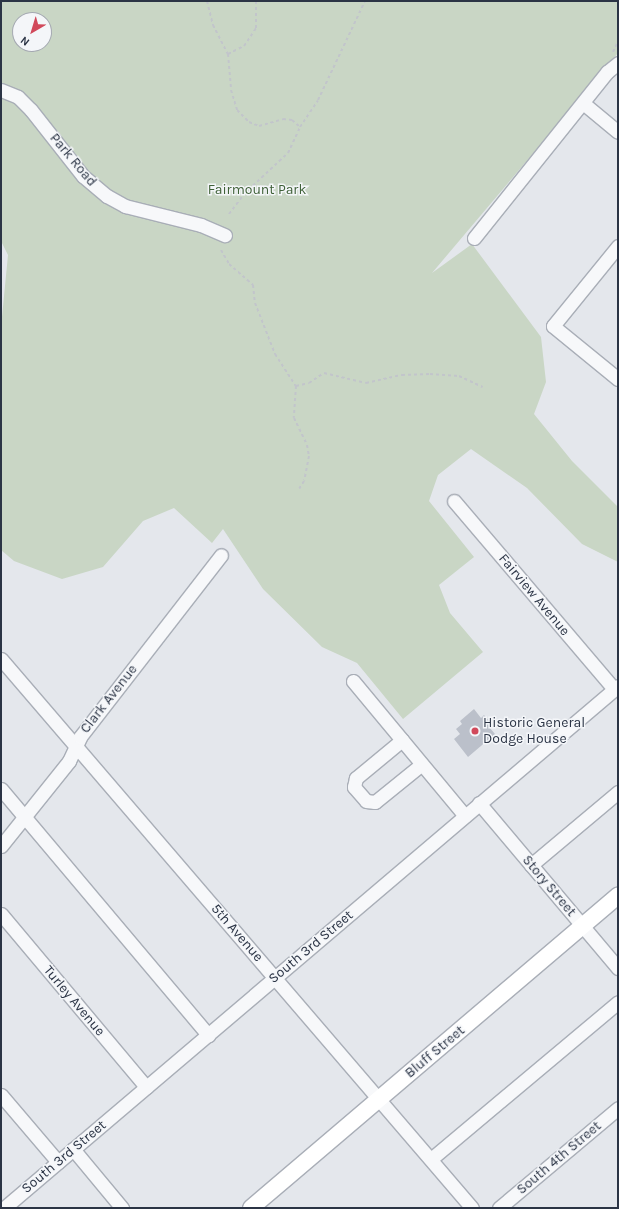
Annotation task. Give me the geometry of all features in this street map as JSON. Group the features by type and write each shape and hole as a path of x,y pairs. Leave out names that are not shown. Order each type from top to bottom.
{"main road":[{"name":"Bluff Street","path":"251,1208 618,896"}],"street":[{"path":"474,238 583,104 607,72 618,63"},
{"name":"Park Road","path":"1,90 18,97 31,110 83,176 107,196 146,213 181,220 225,235"},
{"path":"583,104 618,132"},
{"path":"617,250 553,326 618,379"},
{"name":"Fairview Avenue","path":"454,501 616,688"},
{"name":"Clark Avenue","path":"1,846 69,761 80,737 221,555"},
{"name":"5th Avenue","path":"1,659 276,977 472,1208"},
{"path":"353,681 465,816"},
{"name":"South 3rd Street","path":"4,1208 616,688"},
{"path":"402,740 356,778 354,786 366,801 375,802 422,764"},
{"path":"1,789 208,1035"},
{"path":"531,865 618,792"},
{"name":"Story Street","path":"480,804 618,968"},
{"name":"Turley Avenue","path":"1,914 146,1087"},
{"path":"431,1159 618,1002"},
{"path":"1,1095 58,1162"},
{"name":"South 4th Street","path":"499,1208 618,1108"},
{"path":"73,1149 122,1208"}],"path":[{"path":"207,1 213,25 228,54 231,90 237,110 243,116 259,126 283,119 292,120 300,127"},
{"path":"228,54 244,46 256,28 256,1"},
{"path":"229,214 244,194 288,153 300,127 318,100 365,1"},
{"path":"221,250 229,264 253,285 255,303 275,354 296,386 294,418 307,445 309,456 304,481 299,489"},
{"path":"296,386 308,383 324,373 366,383 402,375 430,374 459,376 483,387"}],"green space":[{"name":"Fairmount Park","path":"1,1 618,1 618,53 432,273 472,244 541,337 546,382 534,414 572,461 618,507 618,562 582,544 527,488 471,449 438,475 429,501 474,557 439,585 450,613 483,652 403,719 357,663 322,647 263,589 223,529 212,543 174,508 143,521 103,567 62,579 14,561 1,550 1,327 8,255 1,241"}],"building":[{"name":"Historic General Dodge House","path":"474,709 481,718 484,715 492,725 489,727 495,734 468,757 454,739 460,734 456,729 462,724 460,721"}],"place":[{"name":"Historic General Dodge House","path":"475,731"}]}
